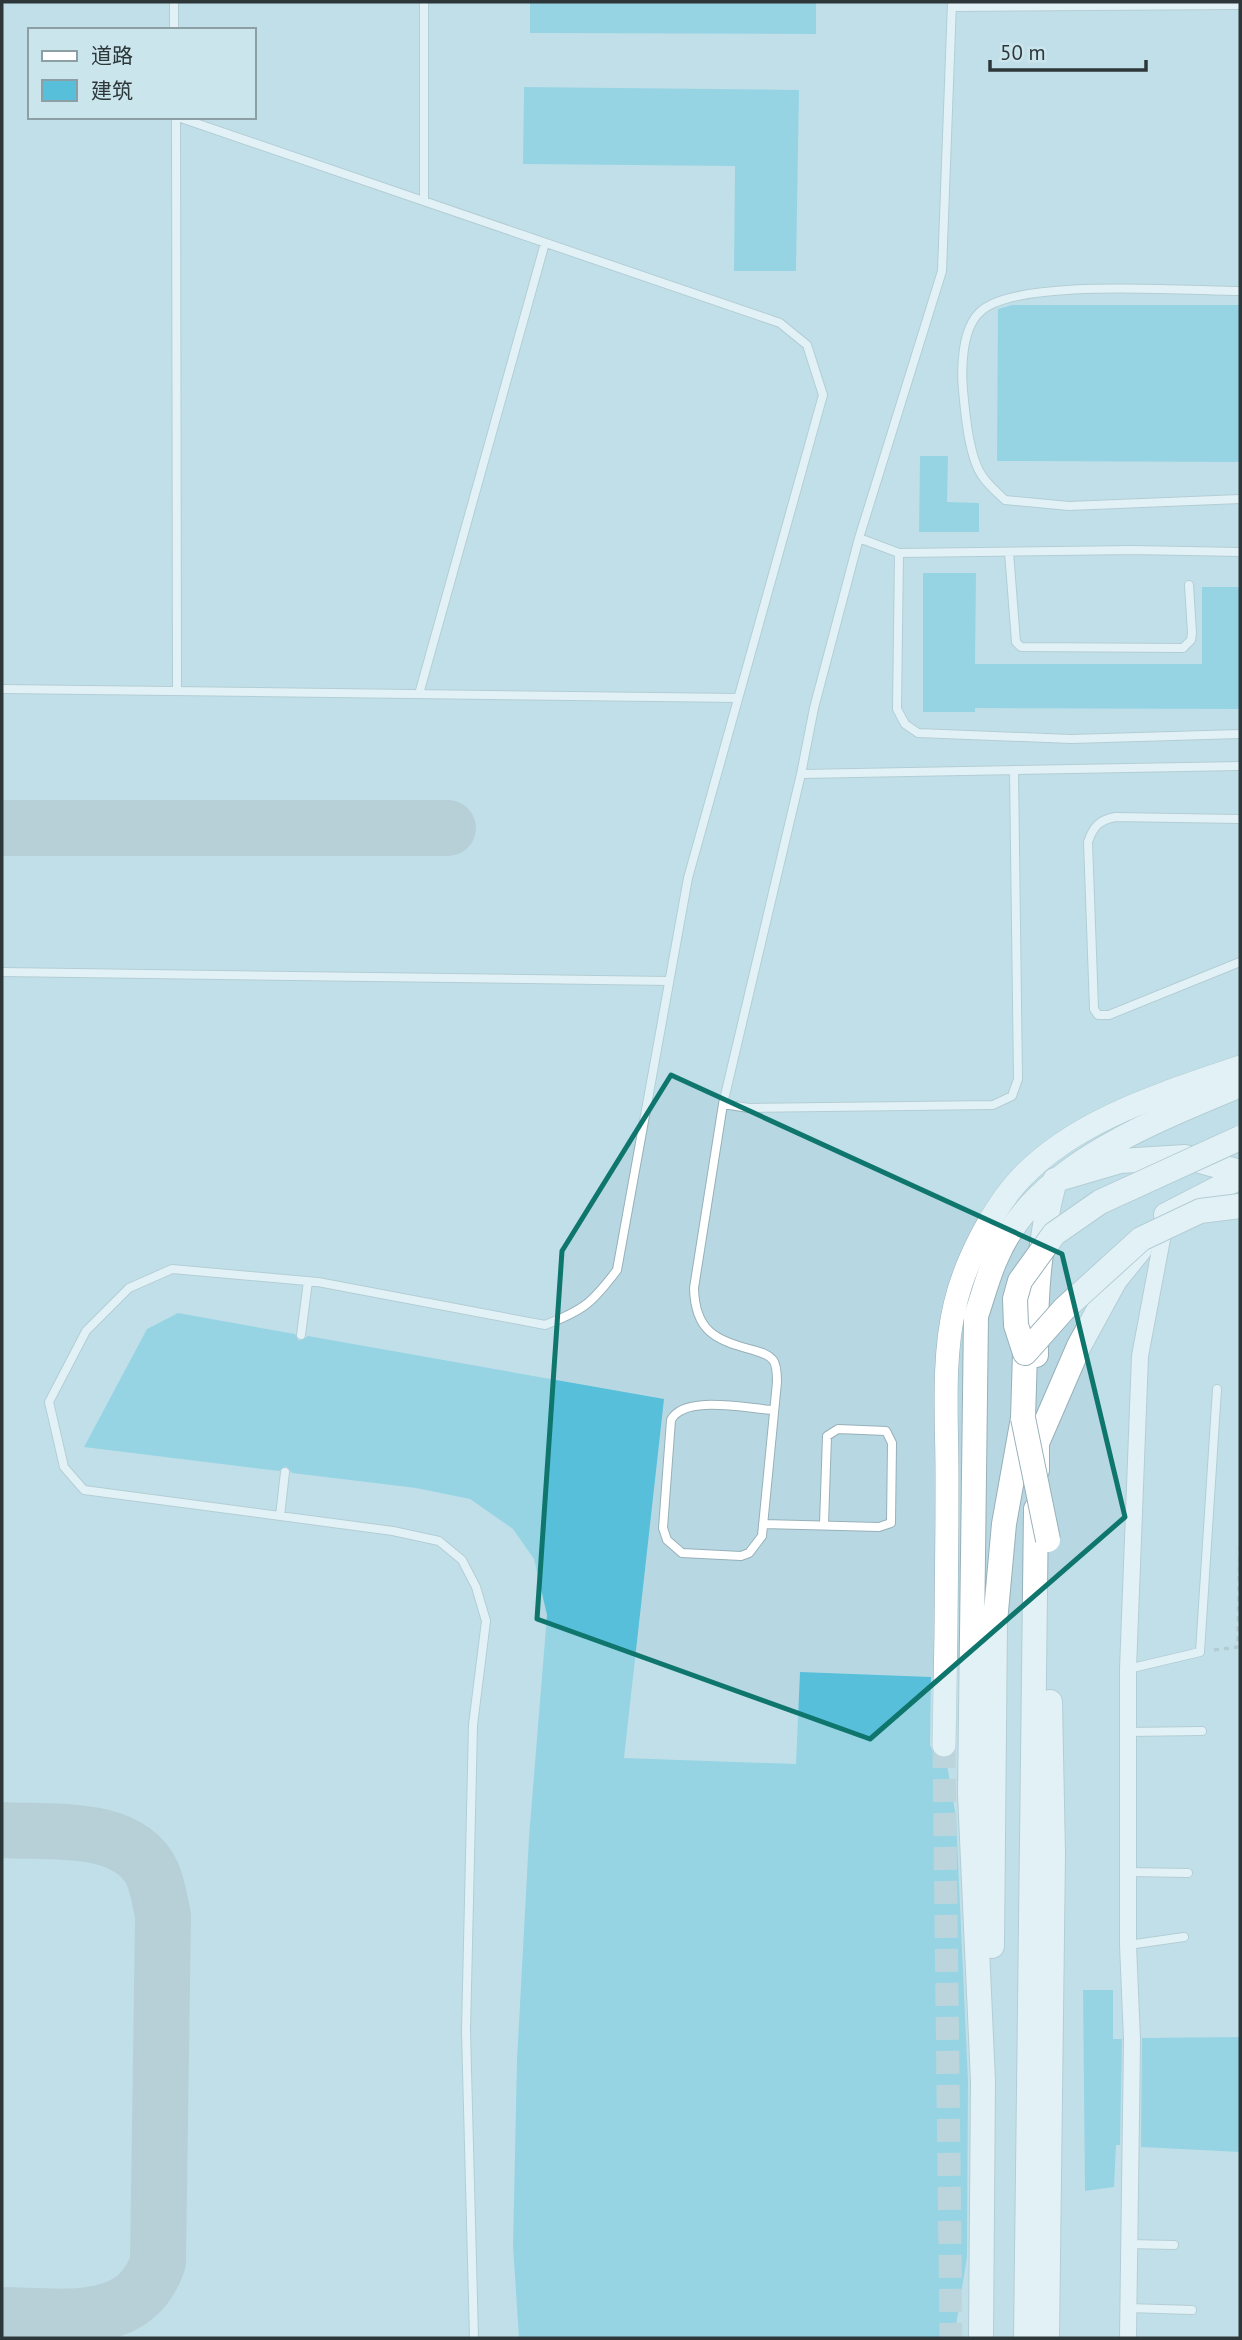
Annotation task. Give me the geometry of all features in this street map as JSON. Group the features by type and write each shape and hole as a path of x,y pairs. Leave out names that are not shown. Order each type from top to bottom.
{"main road":[{"path":"944,1745 947,1379 955,1305 983,1232 1019,1180 1050,1152 1096,1124 1178,1088 1240,1067"},
{"path":"981,2338 983,2081 970,1794 976,1317 997,1254 1029,1205 1055,1180 1101,1149 1240,1086"},
{"path":"991,2338 995,1622 1004,1524 1023,1418 1025,1353 1016,1325 1015,1299 1020,1282 1054,1234 1100,1202 1240,1138"},
{"path":"1055,1180 1120,1161 1185,1157 1240,1174"},
{"path":"1037,1443 1079,1346 1115,1280 1167,1214 1240,1174"},
{"path":"1026,2338 1037,1443 1035,1291 1046,1213 1055,1180"},
{"path":"1025,1353 1064,1309 1141,1239 1200,1212 1240,1206"},
{"path":"1023,1418 1048,1540 1053,1854 1047,2338"}],"street":[{"path":"1128,2338 1132,2039 1128,1945 1128,1669 1140,1356 1167,1214"}],"lane":[{"path":"174,2 174,28"},
{"path":"424,2 424,201"},
{"path":"775,1410 693,1405 674,1413 671,1420 663,1528 674,1548 682,1553 741,1556 758,1545 763,1524 778,1382 773,1359 712,1336 704,1326 695,1304 694,1288 723,1104 801,774 814,708 859,538 942,271 952,4 1240,5"},
{"path":"177,119 177,691"},
{"path":"183,119 780,323 807,345 823,395 688,878 617,1270 598,1296 579,1312 545,1325 308,1281 172,1269 129,1288 86,1331 49,1402 64,1467 84,1490 393,1531 439,1541 462,1559 477,1587 486,1621 473,1725 466,2017 474,2338"},
{"path":"419,694 545,243"},
{"path":"1240,291 1045,290 1002,300 979,312 976,317 967,339 962,374 965,415 981,476 1005,500 1069,506 1240,499"},
{"path":"859,538 900,553 1240,552"},
{"path":"1009,552 1016,642 1021,647 1183,648 1191,640 1192,633 1189,584"},
{"path":"900,553 897,709 905,724 918,733 1071,739 1240,734"},
{"path":"2,689 738,698"},
{"path":"801,774 1240,766"},
{"path":"723,1104 749,1108 993,1105 1012,1096 1018,1079 1014,771"},
{"path":"1240,819 1115,817 1103,819 1095,826 1088,842 1094,1009 1098,1015 1110,1015 1240,962"},
{"path":"2,972 669,981"},
{"path":"301,1335 308,1281"},
{"path":"1128,1669 1200,1653 1217,1389"},
{"path":"763,1524 879,1527 891,1523 892,1443 886,1431 838,1429 827,1436 824,1524"},
{"path":"280,1516 285,1472"},
{"path":"1128,1732 1202,1731"},
{"path":"1128,1872 1188,1873"},
{"path":"1128,1945 1184,1937"},
{"path":"1128,2244 1174,2245"},
{"path":"1128,2308 1192,2310"}],"path":[{"path":"1200,1653 1238,1647 1240,1545"}],"highlighted area":[{"path":"671,1075 1062,1254 1125,1517 870,1739 537,1619 562,1251"}],"shaded area":[{"path":"2,2 1240,2 1240,2338 2,2338"}],"building":[{"path":"530,2 816,2 816,34 530,33"},
{"path":"524,87 799,90 796,271 734,271 735,166 523,164"},
{"path":"1012,305 1240,305 1240,462 997,461 998,309"},
{"path":"920,456 948,456 947,502 979,503 979,532 919,532"},
{"path":"923,573 976,573 975,664 1202,664 1202,587 1240,587 1240,709 975,708 975,712 923,712"},
{"path":"178,1313 295,1334 299,1341 308,1336 664,1399 624,1758 796,1764 800,1672 931,1677 930,1745 936,1757 946,1759 956,1817 968,2081 967,2257 954,2338 519,2338 513,2246 517,2060 529,1837 547,1615 534,1559 513,1529 470,1499 416,1488 292,1473 286,1466 279,1471 84,1447 147,1329"},
{"path":"1083,1990 1113,1990 1113,2039 1122,2039 1120,2145 1116,2145 1114,2187 1085,2191"},
{"path":"1240,2037 1240,2152 1141,2147 1142,2038"}],"taxiway":[{"path":"2,828 448,828"},
{"path":"2,1830 86,1834 125,1846 141,1857 152,1873 163,1916 158,2262 147,2284 132,2299 114,2309 70,2316 2,2315"}],"tunnel":[{"path":"944,1745 951,2338"}]}
